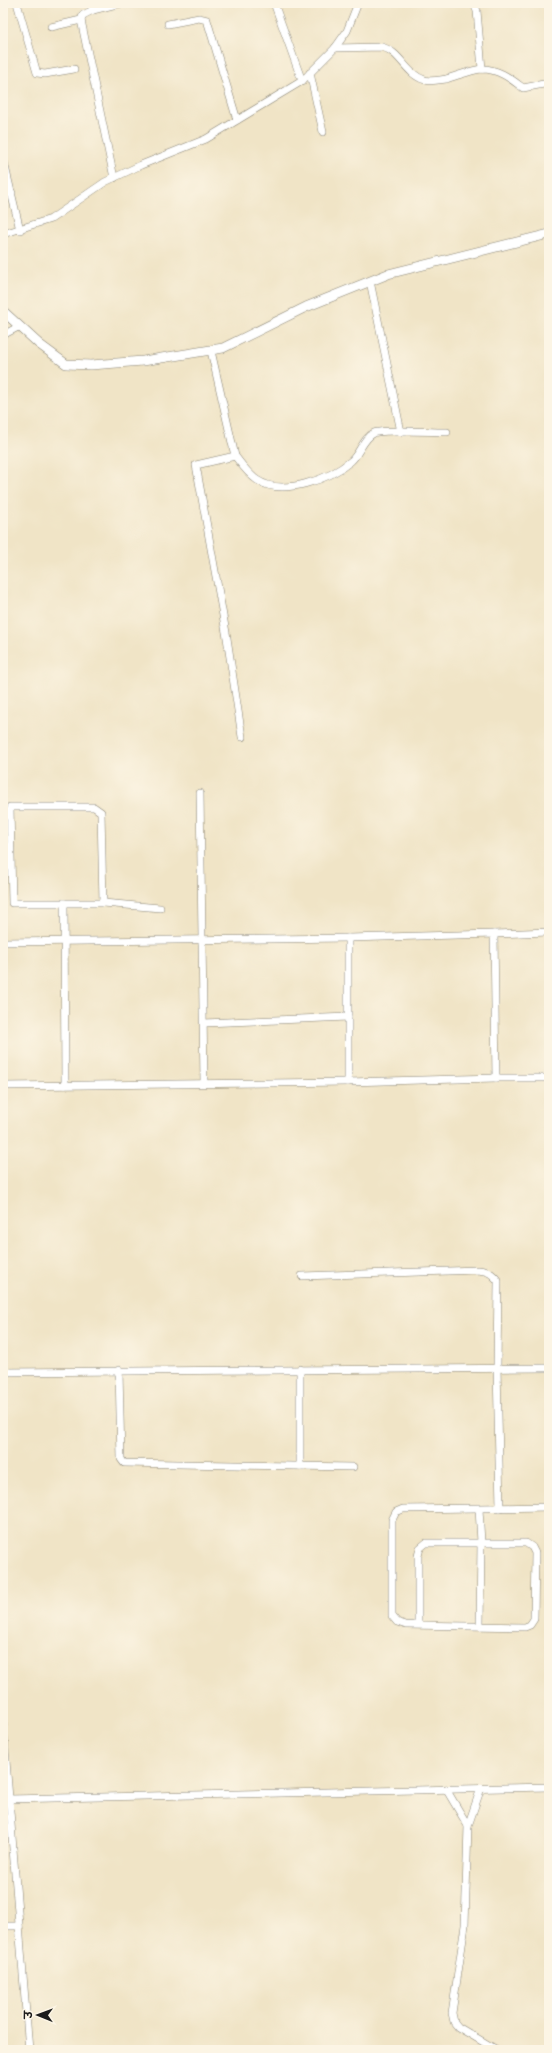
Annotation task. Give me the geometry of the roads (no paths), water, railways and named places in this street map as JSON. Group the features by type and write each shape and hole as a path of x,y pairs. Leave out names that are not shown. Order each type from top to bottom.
{"street":[{"path":"17,3 37,73 45,74 74,69"},
{"path":"114,178 81,20 83,15 93,7 121,3"},
{"path":"274,3 302,81"},
{"path":"3,234 20,230 50,219 78,199 114,178 141,165 206,139 302,81 336,48 347,31 358,3"},
{"path":"471,3 474,4 477,11 482,69"},
{"path":"537,3 544,3"},
{"path":"168,24 199,18 207,20 237,120"},
{"path":"51,27 81,20"},
{"path":"336,48 388,48 394,52 406,68 416,76 426,81 456,77 482,69 504,74 523,88 549,83"},
{"path":"310,74 323,132"},
{"path":"3,158 20,230"},
{"path":"3,194 12,193"},
{"path":"3,311 66,364 98,365 211,351 223,348 306,307 370,281 415,267 549,234"},
{"path":"370,281 401,432"},
{"path":"3,335 20,326"},
{"path":"211,351 235,456 257,480 269,486 278,488 288,487 322,478 334,473 352,460 366,440 376,432 447,432"},
{"path":"235,456 196,465 227,638 242,737"},
{"path":"200,793 204,1083"},
{"path":"103,903 101,812 94,807 10,806 12,903 103,903 160,908"},
{"path":"64,903 65,1085"},
{"path":"3,942 348,938 549,932"},
{"path":"494,934 496,1078"},
{"path":"348,938 348,1082"},
{"path":"204,1022 348,1017"},
{"path":"3,1086 549,1078"},
{"path":"302,1276 488,1271 498,1281 497,1368 500,1508"},
{"path":"3,1372 549,1368"},
{"path":"300,1369 300,1466"},
{"path":"119,1370 121,1459 124,1463 353,1467"},
{"path":"418,1625 418,1556 420,1548 426,1543 526,1543 532,1547 535,1553 534,1619 530,1625 525,1627 418,1625 397,1622 392,1616 392,1520 396,1512 403,1509 549,1507"},
{"path":"479,1509 481,1542 480,1626"},
{"path":"3,1723 28,2050"},
{"path":"9,1799 549,1787"},
{"path":"481,1788 468,1826 465,1925 452,2013 454,2022 458,2027 497,2050"},
{"path":"446,1789 468,1826"},
{"path":"3,1926 19,1926"}]}
